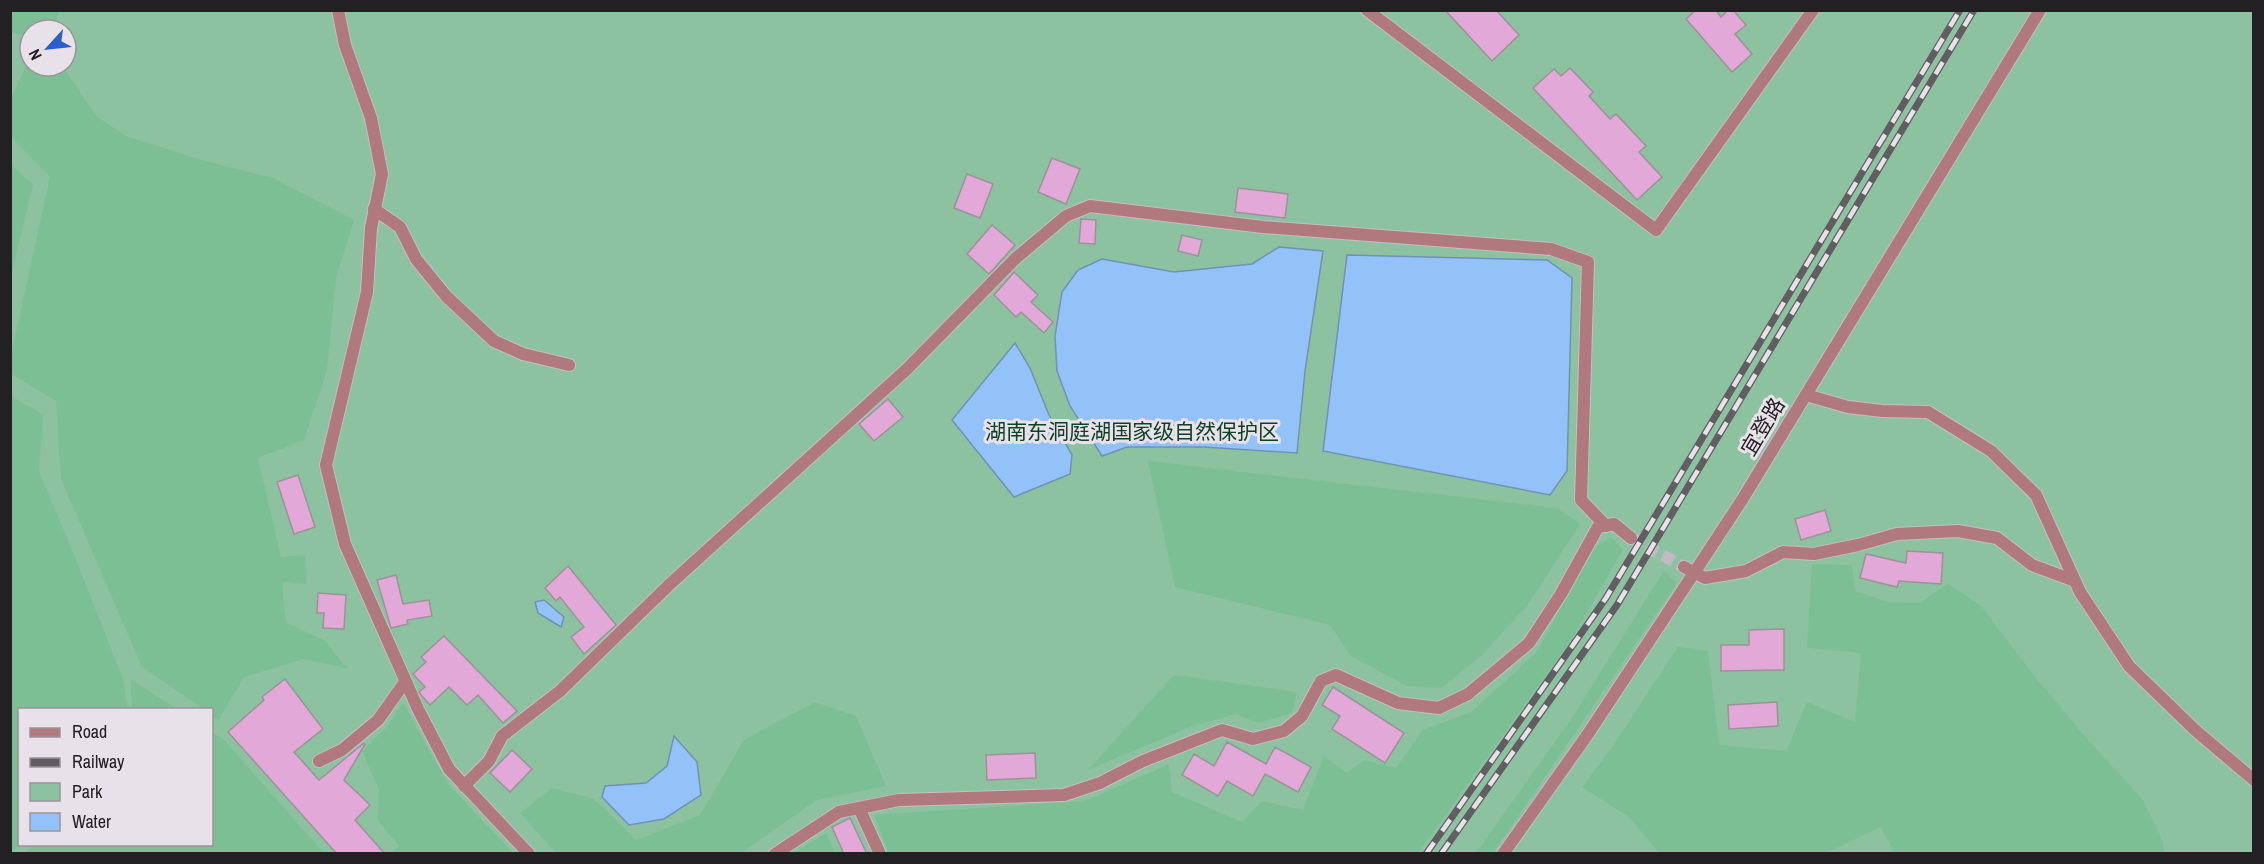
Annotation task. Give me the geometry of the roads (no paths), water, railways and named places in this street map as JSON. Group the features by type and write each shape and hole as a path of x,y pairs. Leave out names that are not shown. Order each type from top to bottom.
{"street":[{"path":"338,10 345,45 371,118 382,174 371,228 367,292 326,465 345,544 405,682 449,769 529,854"},
{"path":"1367,10 1656,230 1813,10"},
{"name":"宜登路","path":"1503,854 1588,734 1689,570 1742,500 2040,10"},
{"path":"464,786 489,761 502,736 560,691 670,584 908,369 1016,258 1066,216 1090,206 1263,227 1551,249 1587,262 1581,500 1606,526"},
{"path":"374,209 400,227 416,259 446,296 494,340 523,354 569,365"},
{"path":"1806,395 1848,407 1882,411 1928,412 1990,451 2036,495 2080,592 2129,666 2195,730 2253,780"},
{"path":"775,854 839,812 899,800 1064,795 1100,783 1143,761 1222,730 1253,739 1284,731 1302,716 1321,681 1336,675 1398,703 1439,708 1468,694 1529,643 1561,594 1598,527 1614,524 1630,538"},
{"path":"1689,570 1705,578 1746,571 1783,552 1814,554 1897,534 1958,531 1997,538 2032,565 2075,582"},
{"path":"319,761 342,750 378,720 405,682"},
{"path":"859,808 880,854"}],"water":[{"path":"1279,247 1323,251 1305,371 1297,453 1204,447 1127,447 1102,456 1070,406 1057,371 1055,336 1062,292 1078,270 1102,259 1174,272 1252,264"},
{"path":"1347,255 1547,260 1572,278 1567,471 1550,495 1323,451"},
{"path":"1015,343 1030,368 1049,415 1072,455 1070,474 1014,497 952,420"},
{"path":"544,600 564,617 561,627 538,613 535,602"},
{"path":"674,736 697,762 701,795 664,819 629,825 602,797 605,786 646,783 667,766"}],"tunnel":[{"path":"1631,538 1684,567"}],"railway":[{"path":"1426,854 1606,598 1960,10"},
{"path":"1441,854 1617,605 1974,10"}],"park label":[{"name":"湖南东洞庭湖国家级自然保护区","path":"1132,432"}]}
